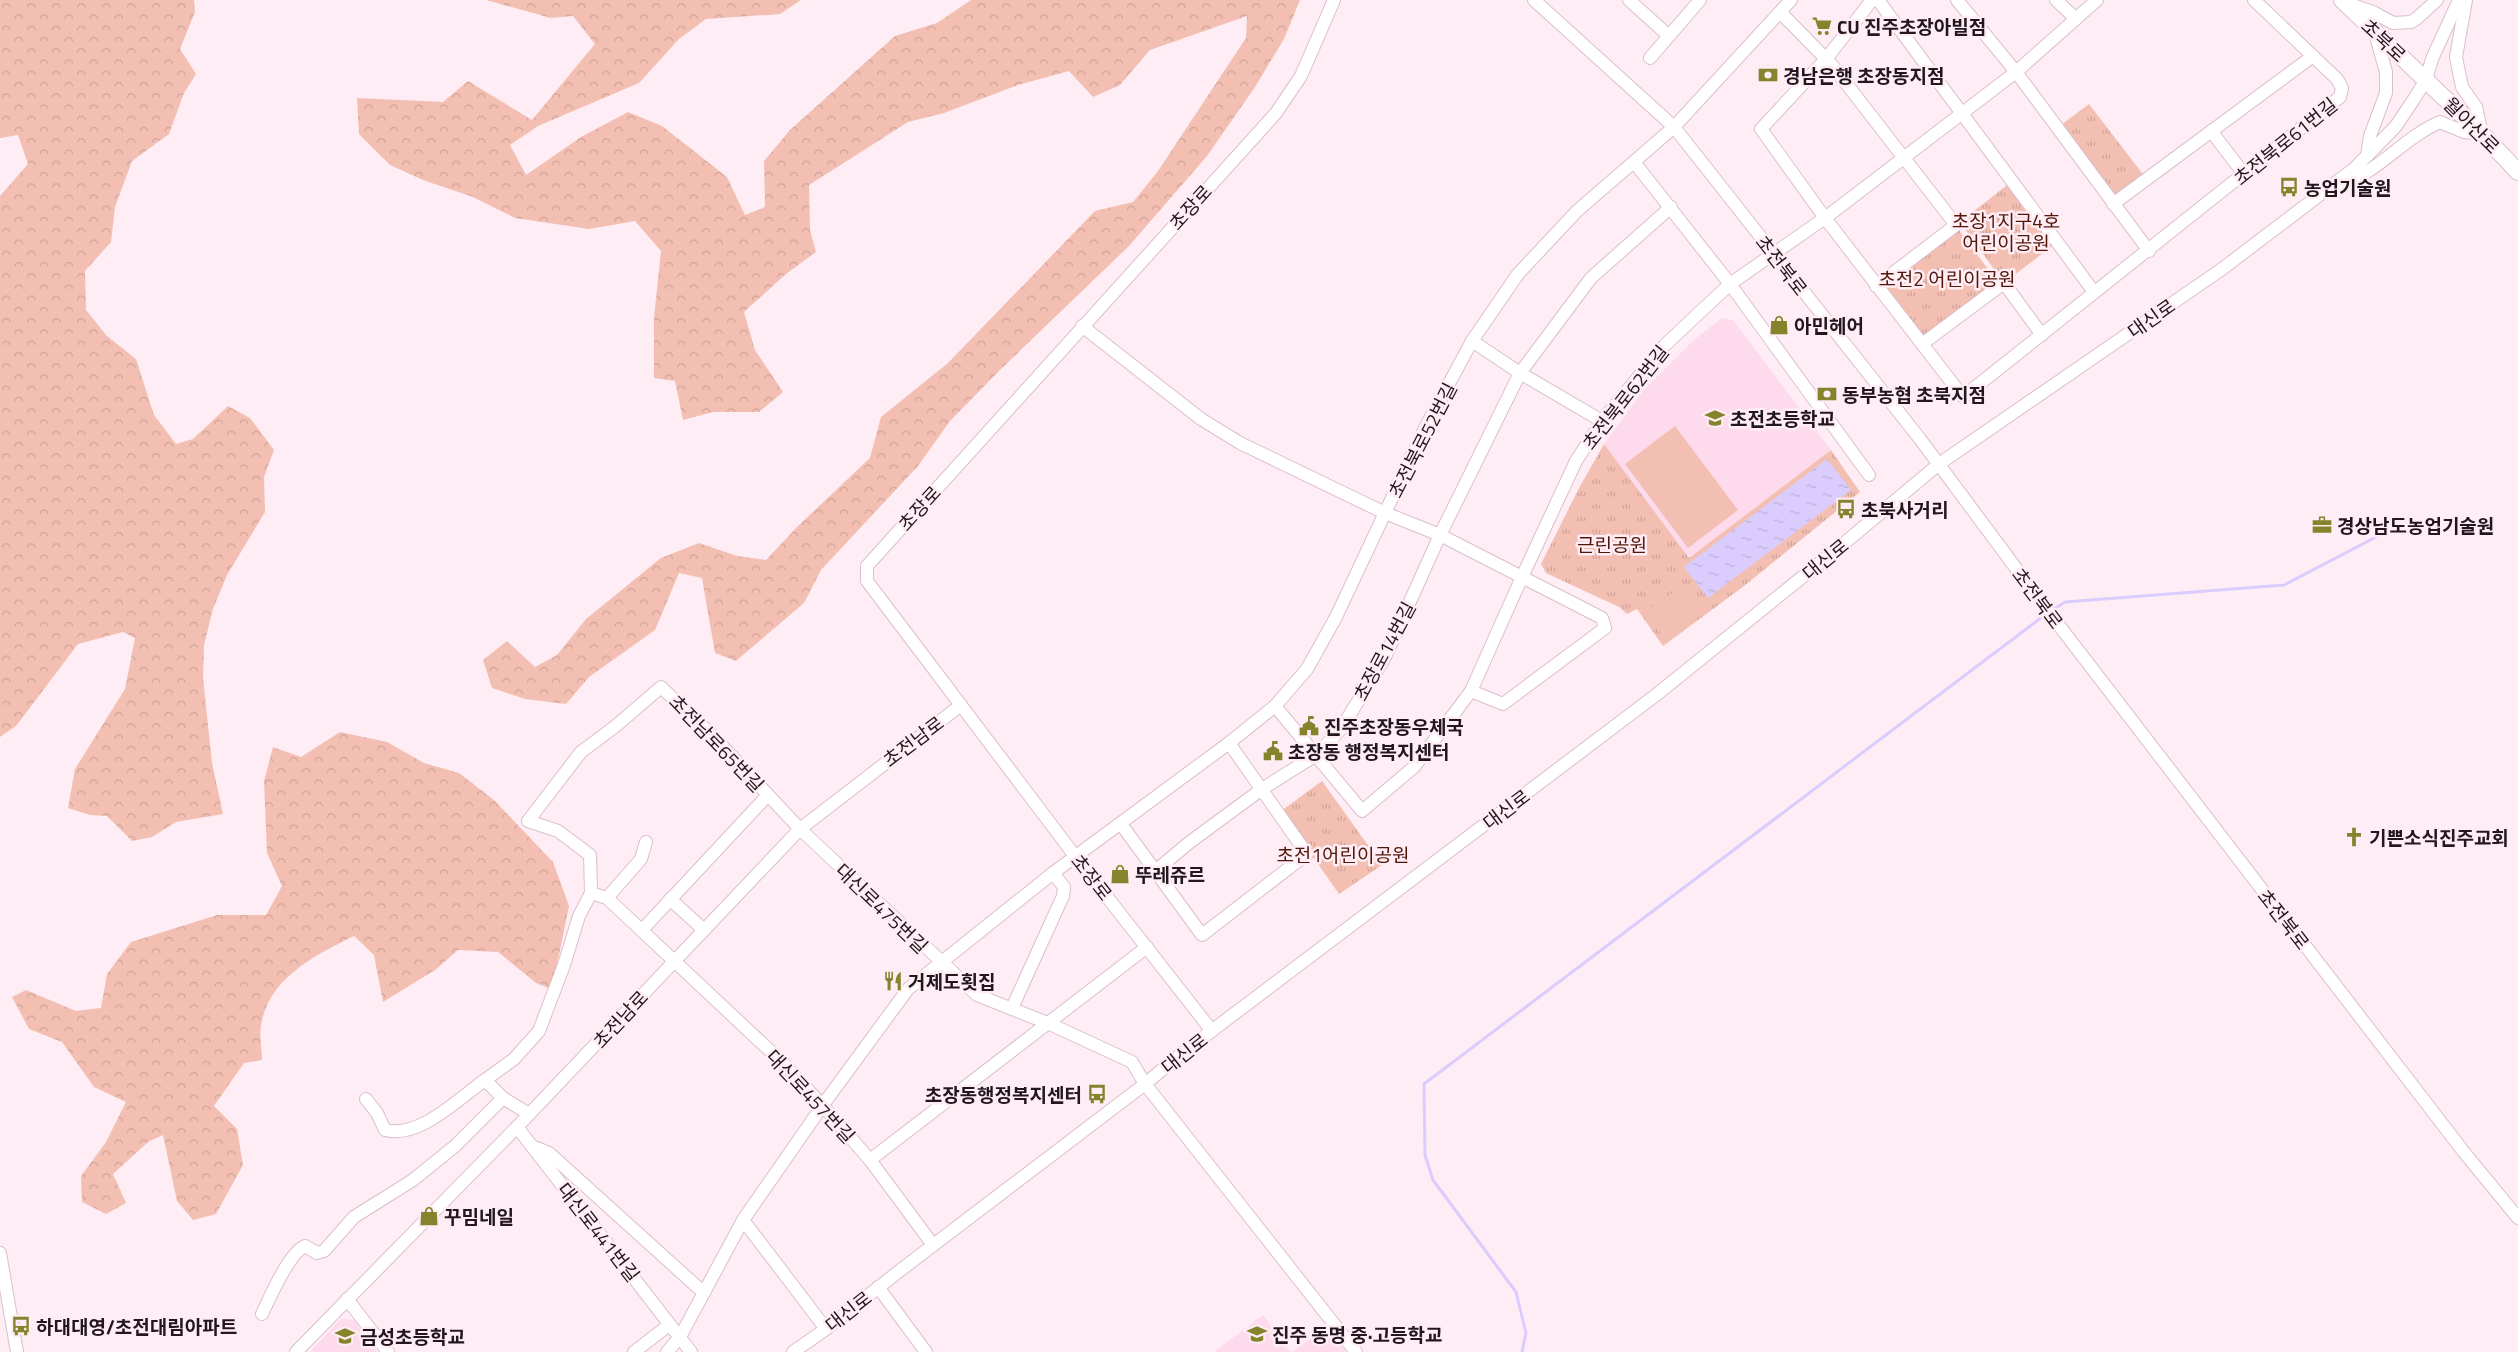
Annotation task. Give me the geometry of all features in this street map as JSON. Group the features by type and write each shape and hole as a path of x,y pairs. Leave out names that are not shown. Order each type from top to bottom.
{"main road":[{"name":"초북로","path":"2343,1 2426,80"},
{"name":"월아산로","path":"2426,80 2518,172"}],"street":[{"name":"초장로","path":"1212,1031 1075,856 867,580 867,566 1276,113 1301,76 1334,0"},
{"path":"1629,0 1668,36"},
{"path":"1650,58 1700,0"},
{"name":"초전북로52번길","path":"1522,577 1440,535 1385,513 1425,428 1472,341 1518,274 1577,211 1674,127 1791,0"},
{"name":"초전북로61번길","path":"1872,0 1826,59 1761,129 1876,286 1963,397 2340,97 2342,88 2337,79 2254,0"},
{"path":"1878,0 2094,292"},
{"path":"1957,0 2016,72 2148,251"},
{"path":"2056,0 2076,19"},
{"path":"1774,255 2016,72 2097,0"},
{"path":"2343,1 2373,12 2393,23 2416,19 2436,0"},
{"name":"대신로","path":"792,1352 826,1329 1212,1031 1656,695 1939,464 2222,269 2355,168 2396,126 2426,80 2435,52 2459,0"},
{"path":"2328,188 2357,179 2384,161 2422,130 2440,122 2464,132 2482,134 2476,107 2462,87 2456,57 2466,0"},
{"name":"초전북로","path":"1536,1 1674,127 1939,464 2049,612 2463,1151 2518,1218"},
{"path":"1780,12 1826,59 1904,156 1956,225 1876,286"},
{"path":"2368,156 2370,136 2386,93 2386,72 2373,30"},
{"path":"2113,204 2313,56"},
{"path":"2211,131 2244,174"},
{"path":"1634,162 1730,284 1869,476"},
{"path":"1440,535 1520,373 1591,278 1670,207"},
{"name":"초전북로62번길","path":"1316,754 1362,811 1414,767 1471,691 1576,461 1602,421 1665,345 1730,284 1774,255"},
{"path":"1922,344 2004,283 2042,335"},
{"path":"667,1352 680,1338 743,1220 908,989 1053,873 1229,743 1274,706 1307,669 1336,617 1385,513 1240,443 1201,419 1082,326"},
{"path":"1472,341 1520,373 1602,421"},
{"name":"초장로14번길","path":"1262,790 1316,754 1341,728 1385,657 1440,535"},
{"path":"1471,691 1503,704 1605,628 1602,618 1522,577"},
{"name":"초전남로65번길","path":"591,894 590,855 558,831 528,821 581,752 617,725 661,687 712,735 800,829"},
{"name":"초전남로","path":"296,1352 529,1114 800,829 961,705"},
{"path":"1274,706 1316,754"},
{"path":"1121,824 1154,872 1202,935 1307,854 1229,743"},
{"path":"1154,872 1190,842 1262,790"},
{"path":"642,930 768,795"},
{"name":"대신로475번길","path":"800,829 977,995 1050,1024 1132,1062 1145,1084"},
{"path":"366,1099 377,1113 385,1130 392,1132 412,1130 428,1121 514,1059 539,1031 564,965 579,916 591,894 607,898 641,859 646,842"},
{"path":"1012,1008 1063,896 1064,887 1053,873"},
{"name":"대신로457번길","path":"607,898 782,1063 823,1106 870,1160 933,1245"},
{"path":"670,899 704,930"},
{"path":"870,1160 1050,1024 1147,947"},
{"path":"485,1080 504,1098 529,1114"},
{"name":"대신로","path":"1145,1084 1356,1352"},
{"path":"262,1314 287,1263 297,1251 305,1246 317,1253 324,1251 354,1216 429,1168 455,1146 504,1098"},
{"name":"대신로441번길","path":"517,1126 691,1352"},
{"path":"533,1146 549,1153 704,1293"},
{"path":"743,1220 826,1329"},
{"path":"0,1253 16,1352"},
{"name":"대신로","path":"878,1287 926,1352"},
{"path":"346,1299 388,1352"},
{"path":"634,1352 669,1325"}],"shaded area":[{"name":"초전초등학교","path":"1722,318 1733,320 1831,450 1689,558 1604,444 1643,391 1695,339"},
{"name":"진주 동명 중·고등학교","path":"1263,1315 1290,1352 1214,1352"},
{"name":"금성초등학교","path":"341,1319 354,1320 377,1352 310,1352"},
{"name":"진주 동명 중·고등학교","path":"1327,1327 1346,1352 1292,1352"}],"green space":[{"path":"0,0 194,0 195,12 180,49 196,74 184,93 169,134 132,161 115,207 111,242 85,271 86,310 107,336 136,359 154,415 176,444 193,439 228,406 250,418 274,450 264,477 265,512 227,575 213,609 204,645 203,678 212,763 223,814 176,822 152,837 132,841 107,816 90,815 68,808 75,769 125,689 135,638 123,632 78,644 16,726 0,737 0,196 28,164 18,135 0,138"},
{"path":"486,0 801,0 780,14 706,19 679,39 639,83 538,126 510,145 526,175 581,137 628,112 662,126 727,177 745,215 765,207 764,161 790,130 895,36 937,23 971,0 1300,0 1284,39 1255,87 1207,156 1129,246 1002,368 950,421 918,466 821,570 804,603 736,661 715,653 702,578 679,573 655,630 589,677 566,704 525,699 492,688 483,660 507,641 535,667 557,655 586,619 661,558 699,543 737,556 766,560 798,526 870,458 881,417 948,363 1095,211 1133,202 1158,171 1246,38 1247,16 1150,50 1120,85 1093,97 1069,71 1018,85 944,113 908,122 809,185 810,230 816,252 786,274 744,312 755,350 783,392 759,412 713,412 683,420 675,381 654,378 654,318 661,251 635,221 589,229 515,218 473,197 423,180 390,165 359,134 357,98 443,102 468,81 532,120 595,44 573,16 551,18"},
{"path":"2089,104 2145,177 2113,201 2057,128"},
{"name":"초장1지구4호 어린이공원","path":"2011,182 2056,243 2004,283 1960,222"},
{"name":"초전2 어린이공원","path":"1958,229 1997,281 1922,336 1884,286"},
{"path":"1675,426 1738,510 1688,548 1625,464"},
{"name":"근린공원","path":"1604,444 1689,558 1831,450 1860,492 1744,586 1663,646 1637,609 1627,614 1619,607 1546,573 1541,564 1579,488"},
{"path":"1681,587 1697,610 1661,634 1646,611"},
{"path":"340,732 387,742 424,763 459,773 494,800 553,862 569,906 552,989 536,983 498,952 458,950 435,970 383,1002 374,955 354,936 324,951 296,970 273,994 261,1025 262,1060 244,1063 214,1106 237,1129 243,1165 216,1214 193,1220 177,1201 163,1135 148,1142 113,1174 126,1203 106,1214 82,1202 81,1176 106,1142 126,1102 94,1087 62,1042 29,1029 12,997 26,990 76,1011 101,1008 107,974 131,942 217,915 266,915 282,886 267,853 264,781 273,747 301,757"},
{"name":"초전1어린이공원","path":"1322,781 1382,865 1339,894 1281,811"}],"water":[{"path":"1827,459 1851,490 1708,598 1684,567"}],"waterway":[{"path":"2051,611 2065,602 2284,585 2399,525"},
{"path":"1522,1352 1526,1333 1516,1292 1433,1180 1425,1155 1424,1084 2046,614"}],"place":[{"name":"CU 진주초장아빌점","path":"1822,26"},
{"name":"경남은행 초장동지점","path":"1768,75"},
{"name":"농업기술원","path":"2289,187"},
{"name":"아민헤어","path":"1779,325"},
{"name":"동부농협 초북지점","path":"1827,394"},
{"name":"초전초등학교","path":"1715,418"},
{"name":"초북사거리","path":"1846,509"},
{"name":"경상남도농업기술원","path":"2322,525"},
{"name":"진주초장동우체국","path":"1309,726"},
{"name":"초장동 행정복지센터","path":"1273,751"},
{"name":"기쁜소식진주교회","path":"2354,837"},
{"name":"뚜레쥬르","path":"1120,874"},
{"name":"거제도횟집","path":"893,981"},
{"name":"초장동행정복지센터","path":"1097,1094"},
{"name":"꾸밈네일","path":"429,1216"},
{"name":"하대대영/초전대림아파트","path":"21,1326"},
{"name":"진주 동명 중·고등학교","path":"1257,1334"},
{"name":"금성초등학교","path":"345,1336"}]}
